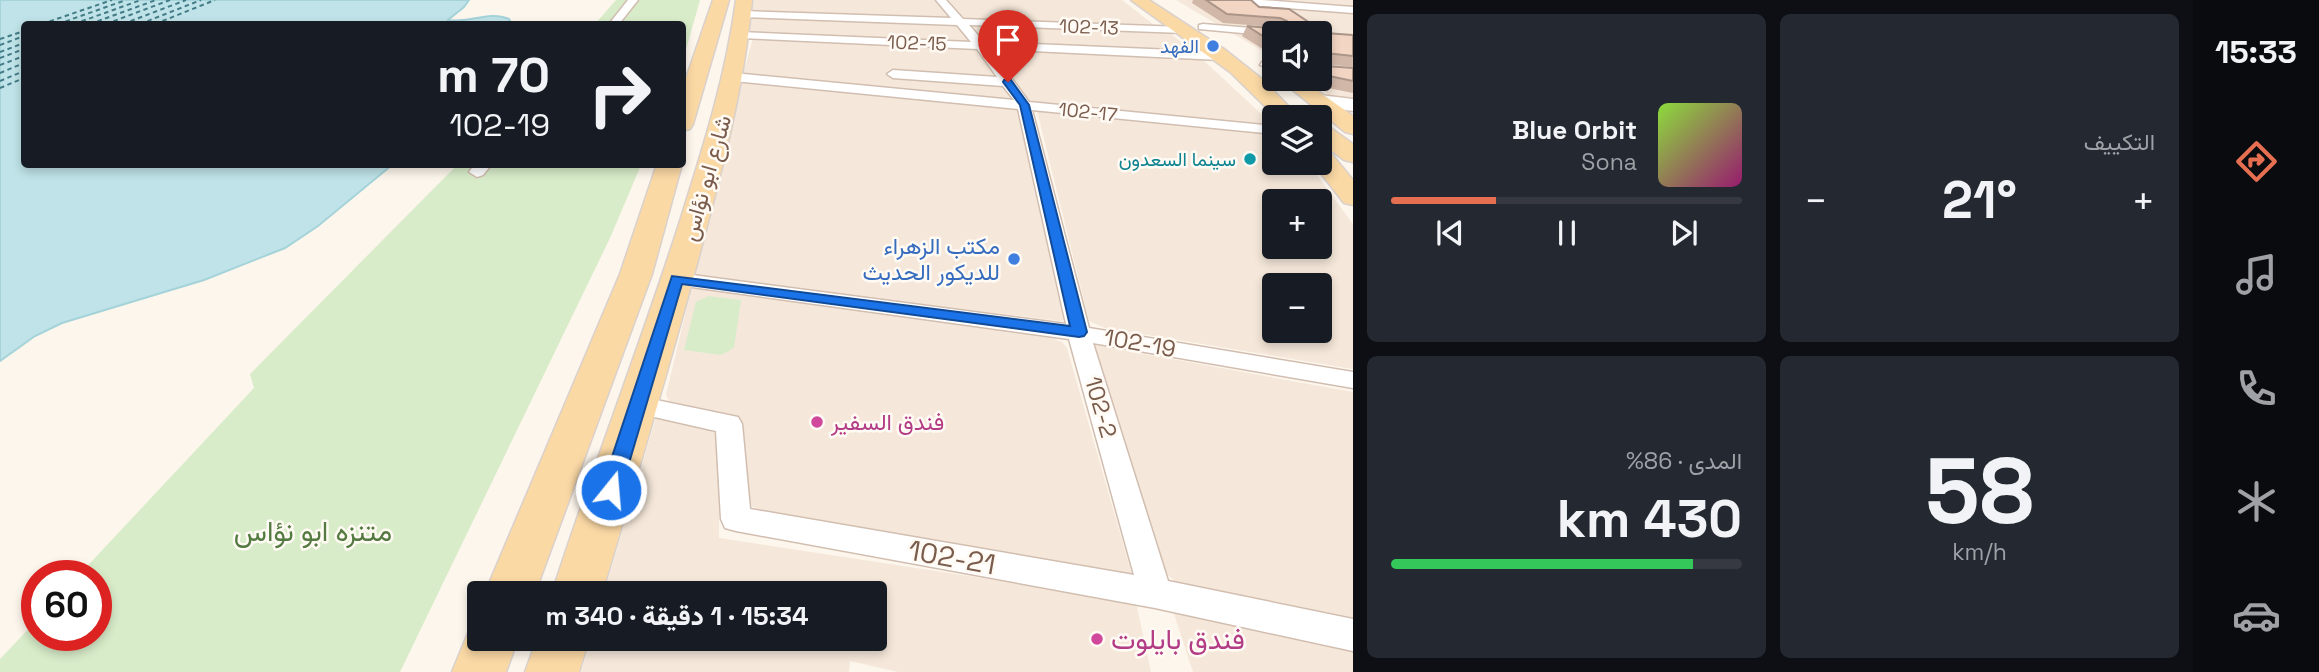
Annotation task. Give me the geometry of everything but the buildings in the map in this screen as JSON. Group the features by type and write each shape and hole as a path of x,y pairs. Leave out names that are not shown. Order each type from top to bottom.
{"main road":[{"path":"1139,0 1285,105"},
{"path":"1159,0 1262,61"},
{"name":"شارع ابو نؤاس","path":"582,581 677,279 734,77 737,12"},
{"name":"شارع ابو نؤاس","path":"686,116 737,12"},
{"path":"1306,91 1353,127"},
{"path":"1270,94 1279,105"},
{"path":"1332,140 1353,155"},
{"name":"شارع ابو نؤاس","path":"515,581 636,274 669,168"},
{"path":"1332,171 1353,197"},
{"path":"479,672 487,651"},
{"path":"552,672 559,651"}],"street":[{"path":"616,21 633,0"},
{"name":"102-2","path":"941,0 981,46 1024,105 1079,332 1155,593"},
{"path":"1222,0 1353,10"},
{"name":"102-13","path":"737,12 1183,30"},
{"name":"102-15","path":"737,12 981,46 1220,56"},
{"path":"1203,27 1262,32"},
{"path":"893,74 1008,82"},
{"name":"102-17","path":"734,77 1262,129"},
{"path":"1320,101 1353,105"},
{"name":"102-19","path":"677,279 1079,332 1353,380"},
{"name":"102-21","path":"638,405 729,424 736,519 1155,593 1353,635"}],"shaded area":[{"path":"752,0 937,0 951,20 751,12"},
{"path":"948,0 1122,0 1158,28 962,20"},
{"path":"1176,0 1353,0 1353,112 1323,91 1332,91 1332,21 1262,21 1262,51"},
{"path":"751,17 955,23 971,43 748,33"},
{"path":"970,24 1163,32 1170,33 1193,52 986,44"},
{"path":"753,38 976,48 1012,100 743,74"},
{"path":"989,49 1201,58 1262,115 1262,123 1234,123 1029,100"},
{"path":"740,81 1020,109 1065,319 1061,321 695,277"},
{"path":"1037,111 1262,133 1262,175 1317,175 1327,189 1262,189 1262,259 1332,259 1332,196 1353,224 1353,369 1105,328 1089,321"},
{"path":"696,287 1051,338 1062,342 1067,348 1132,575 766,513 753,507 743,498 743,429 740,420 730,414 669,401 666,395 691,290"},
{"path":"1095,345 1353,392 1353,620 1177,583 1167,574 1092,350"},
{"path":"656,417 714,427 719,436 719,538 1127,600 1137,607 1151,672 898,672 850,661 849,672 581,672 587,651 887,651 887,581 608,581"},
{"path":"1173,611 1353,649 1353,672 1193,672"}],"green space":[{"path":"616,0 700,0 686,49 686,21 598,21"},
{"name":"متنزه ابو نؤاس","path":"454,168 640,168 610,238 400,672 0,672 0,659 21,637 21,651 112,651 112,560 93,560 254,388 250,374"},
{"path":"709,296 741,300 734,348 721,355 684,350 696,302"}],"water":[{"path":"0,0 469,0 448,20 456,21 21,21 21,168 388,168 318,226 285,248 204,280 62,323 35,336 0,361"},
{"path":"486,16 510,21 456,21"}],"ferry route":[{"path":"51,21 112,0"},
{"path":"66,21 126,0"},
{"path":"82,21 141,0"},
{"path":"98,21 156,0"},
{"path":"114,21 170,0"},
{"path":"131,21 186,0"},
{"path":"148,21 201,0"},
{"path":"162,21 215,0"},
{"path":"0,39 21,32"},
{"path":"0,45 21,37"},
{"path":"0,52 21,44"},
{"path":"0,58 21,50"},
{"path":"0,65 21,57"},
{"path":"0,73 21,64"},
{"path":"0,81 21,72"},
{"path":"0,88 21,79"}],"place":[{"name":"الفهد","path":"1213,46"},
{"name":"سينما السعدون","path":"1250,159"},
{"name":"مكتب الزهراء للديكور الحديث","path":"1014,259"},
{"name":"فندق السفير","path":"817,422"},
{"name":"فندق بايلوت","path":"1097,639"}],"route":[{"path":"611,490 677,279 1079,332 1024,105 1008,82"}]}
